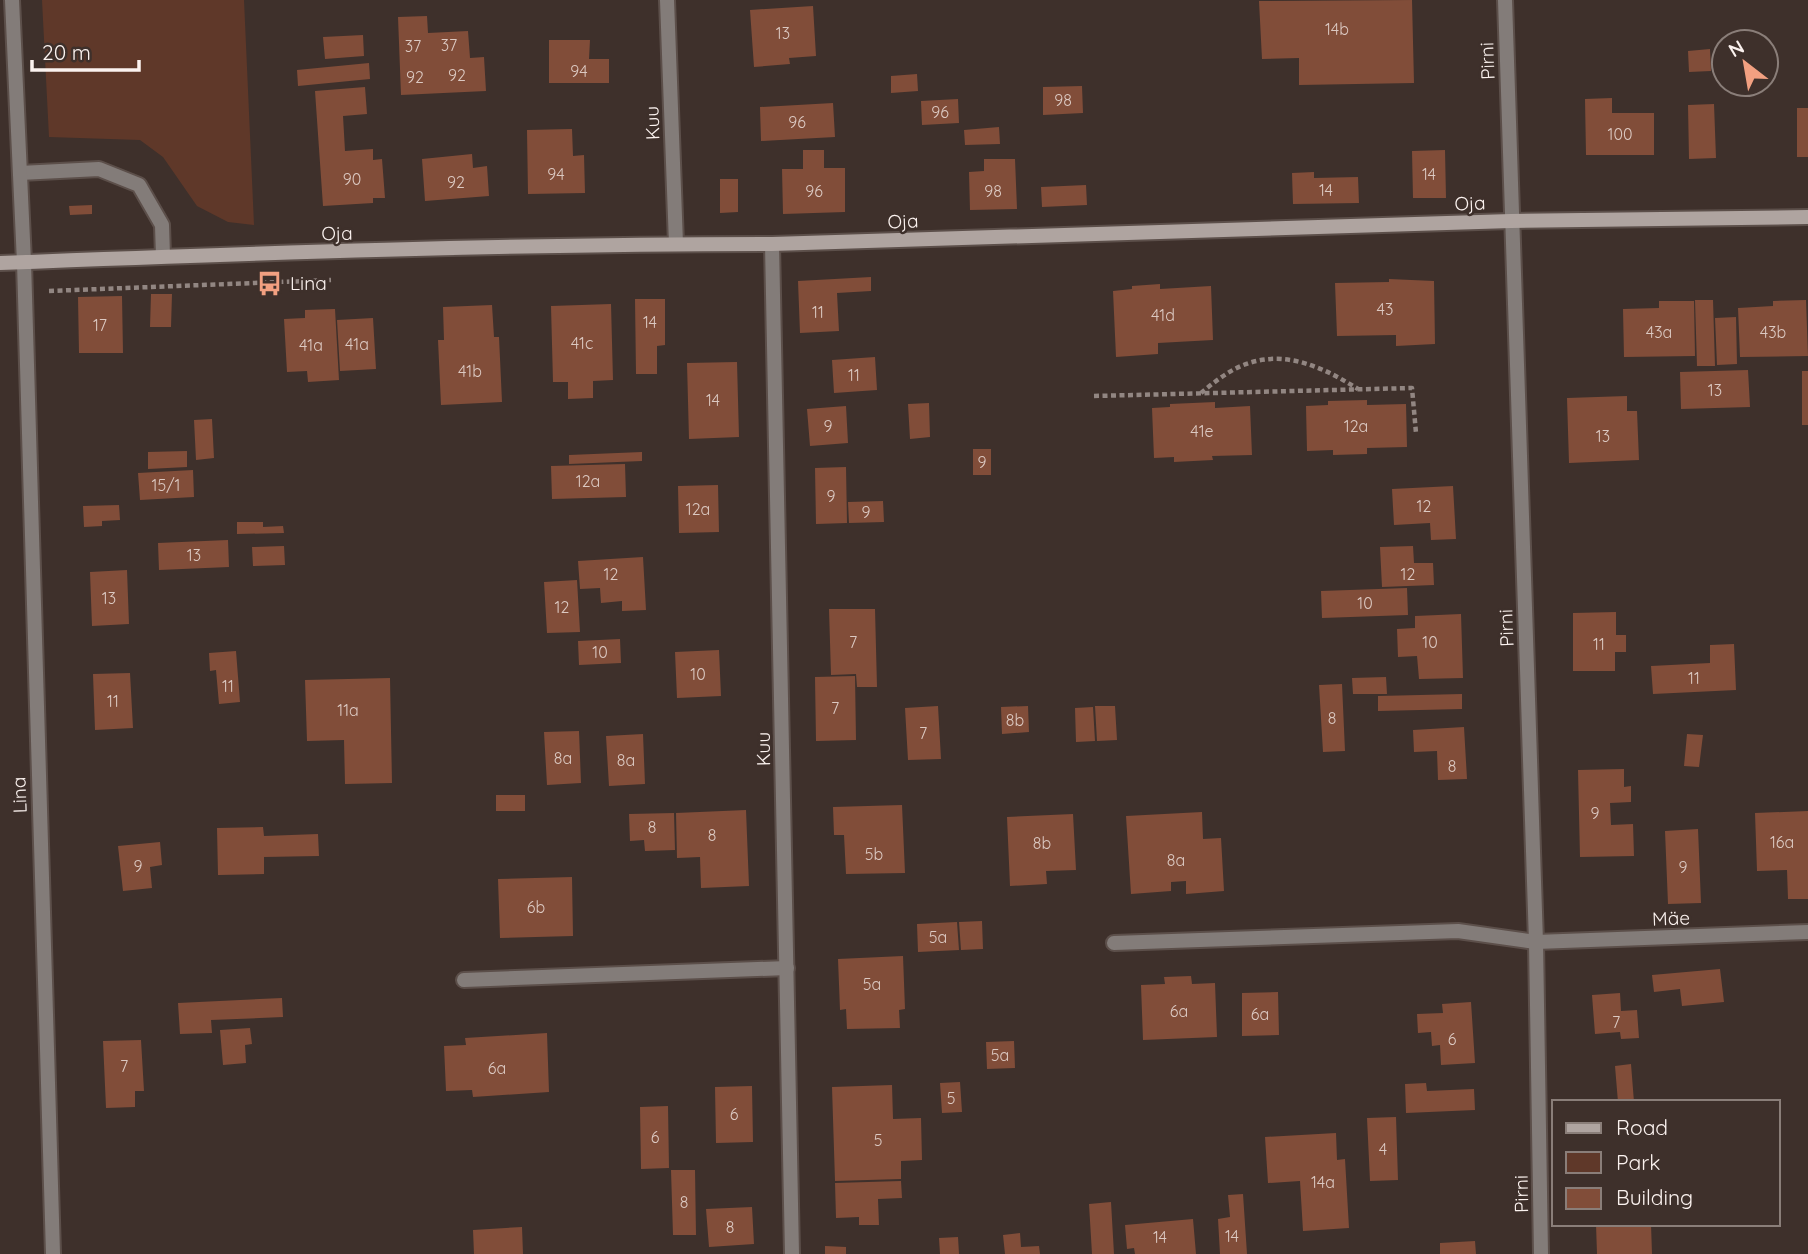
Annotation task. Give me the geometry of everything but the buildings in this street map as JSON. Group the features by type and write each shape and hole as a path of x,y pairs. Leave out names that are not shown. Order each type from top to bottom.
{"street":[{"name":"Lina","path":"12,0 24,262 52,1254"},
{"name":"Kuu","path":"667,0 676,244"},
{"name":"Pirni","path":"1505,0 1536,942 1541,1254"},
{"path":"20,173 99,169 139,186 162,225 163,256"},
{"name":"Oja","path":"0,263 163,256 772,244 1511,221 1808,217"},
{"name":"Kuu","path":"772,244 792,1254"},
{"name":"Mäe","path":"1114,943 1458,931 1536,942 1808,932"},
{"path":"464,980 786,968"}],"path":[{"path":"24,292 331,280"},
{"path":"1200,393 1242,365 1272,359 1302,361 1333,373 1358,389"},
{"path":"1094,396 1412,388 1416,433"}],"green space":[{"path":"42,0 244,0 254,225 228,222 197,206 163,157 140,140 49,137"}],"place":[{"name":"Lina","path":"270,283"}]}
